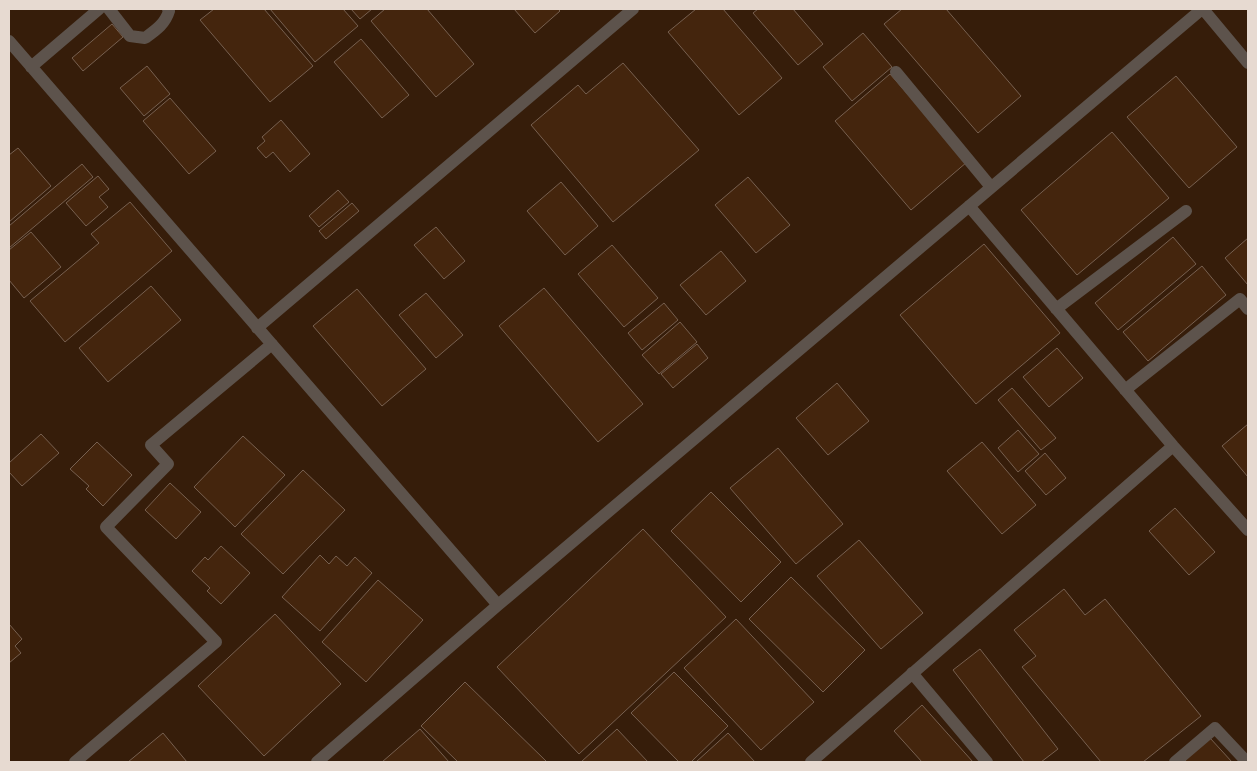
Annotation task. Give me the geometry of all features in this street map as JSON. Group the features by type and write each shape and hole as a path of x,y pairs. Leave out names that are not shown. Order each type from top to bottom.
{"lane":[{"path":"31,67 99,9"},
{"path":"109,9 130,36 145,38 161,26 169,11 168,9"},
{"path":"258,328 633,9"},
{"path":"317,762 498,605 1202,9 1248,63"},
{"path":"9,41 498,605"},
{"path":"896,72 991,187"},
{"path":"969,206 1173,446 1248,530"},
{"path":"1056,308 1186,211"},
{"path":"1125,390 1240,299 1248,309"},
{"path":"75,762 216,642 106,526 168,464 151,446 272,344"},
{"path":"811,762 1173,446"},
{"path":"912,673 987,762"},
{"path":"1175,762 1215,728 1247,762"}],"shaded area":[{"path":"9,9 1248,9 1248,762 9,762"}],"building":[{"path":"214,9 264,9 313,66 270,102 200,20"},
{"path":"270,9 343,9 358,26 315,62"},
{"path":"351,9 372,9 360,19"},
{"path":"385,9 427,9 474,64 436,97 371,21"},
{"path":"514,9 558,9 560,11 535,33"},
{"path":"696,9 723,9 782,78 739,115 668,32"},
{"path":"758,9 793,9 823,44 798,65 753,13"},
{"path":"902,9 946,9 1021,96 978,133 884,24"},
{"path":"112,24 123,37 83,71 72,58"},
{"path":"863,33 892,67 852,101 823,67"},
{"path":"361,39 409,95 382,118 334,62"},
{"path":"623,63 699,150 613,222 531,125 578,85 586,94"},
{"path":"147,66 170,94 144,116 120,88"},
{"path":"890,74 967,162 911,210 835,121"},
{"path":"1176,76 1237,147 1189,188 1127,117"},
{"path":"170,98 216,151 189,174 143,121"},
{"path":"281,120 310,154 290,172 273,152 266,158 257,148 265,141 262,137"},
{"path":"1112,132 1169,198 1077,275 1021,210"},
{"path":"18,148 51,186 9,222 9,155"},
{"path":"82,164 93,177 9,248 9,226"},
{"path":"98,176 109,189 99,197 108,207 86,226 66,203"},
{"path":"748,177 790,225 756,253 715,205"},
{"path":"561,182 598,226 565,255 527,211"},
{"path":"338,190 349,202 319,227 309,216"},
{"path":"130,202 172,251 65,342 30,301 99,243 91,234"},
{"path":"352,203 359,211 326,239 319,231"},
{"path":"436,227 465,261 444,279 414,245"},
{"path":"31,232 61,267 24,298 9,280 9,250"},
{"path":"1173,237 1196,264 1118,330 1095,303"},
{"path":"1248,238 1248,285 1225,258"},
{"path":"984,244 1060,333 976,404 900,315"},
{"path":"612,245 658,298 624,327 578,274"},
{"path":"721,251 746,281 706,315 680,285"},
{"path":"1202,266 1226,295 1148,361 1123,332"},
{"path":"151,286 181,320 108,382 79,348"},
{"path":"544,288 643,404 598,442 499,326"},
{"path":"357,289 426,369 382,406 313,326"},
{"path":"426,293 463,335 436,358 399,315"},
{"path":"664,303 678,320 642,350 628,333"},
{"path":"680,322 697,342 659,374 642,355"},
{"path":"697,344 708,358 673,388 661,374"},
{"path":"1057,348 1083,378 1049,407 1023,377"},
{"path":"837,383 869,421 828,455 796,418"},
{"path":"1012,388 1056,438 1041,450 998,400"},
{"path":"1248,424 1248,477 1222,446"},
{"path":"1018,430 1039,454 1018,472 998,448"},
{"path":"41,434 59,453 22,486 9,472 9,463"},
{"path":"243,436 285,475 235,527 194,487"},
{"path":"97,442 132,475 103,506 86,489 89,486 70,469"},
{"path":"982,442 1036,505 1002,534 947,471"},
{"path":"778,448 843,524 796,564 730,488"},
{"path":"1045,453 1066,478 1046,495 1025,471"},
{"path":"303,470 345,510 283,574 241,534"},
{"path":"170,483 201,512 176,539 145,510"},
{"path":"711,492 781,562 741,602 671,531"},
{"path":"1175,508 1215,552 1189,575 1149,531"},
{"path":"643,529 726,617 579,754 497,667"},
{"path":"859,540 923,613 881,649 817,576"},
{"path":"221,546 250,573 221,604 207,591 210,588 192,571 205,557 208,560"},
{"path":"320,555 329,564 336,556 347,566 355,557 372,573 320,631 282,597"},
{"path":"791,577 865,650 823,692 749,619"},
{"path":"378,580 423,620 366,682 322,642"},
{"path":"1064,589 1085,615 1105,599 1201,716 1143,762 1101,762 1022,667 1036,656 1014,630"},
{"path":"275,614 341,684 264,756 198,686"},
{"path":"736,619 814,702 761,750 684,668"},
{"path":"9,624 22,639 15,646 21,653 9,663"},
{"path":"980,649 1058,749 1041,762 1024,762 953,670"},
{"path":"674,672 728,726 691,762 679,762 631,713"},
{"path":"465,682 546,761 458,762 421,726"},
{"path":"922,705 973,762 922,762 894,731"},
{"path":"420,729 449,762 382,762"},
{"path":"617,729 648,762 581,762"},
{"path":"163,733 187,762 128,762"},
{"path":"728,733 755,762 696,762"},
{"path":"1210,738 1232,762 1187,762 1184,759"}]}
